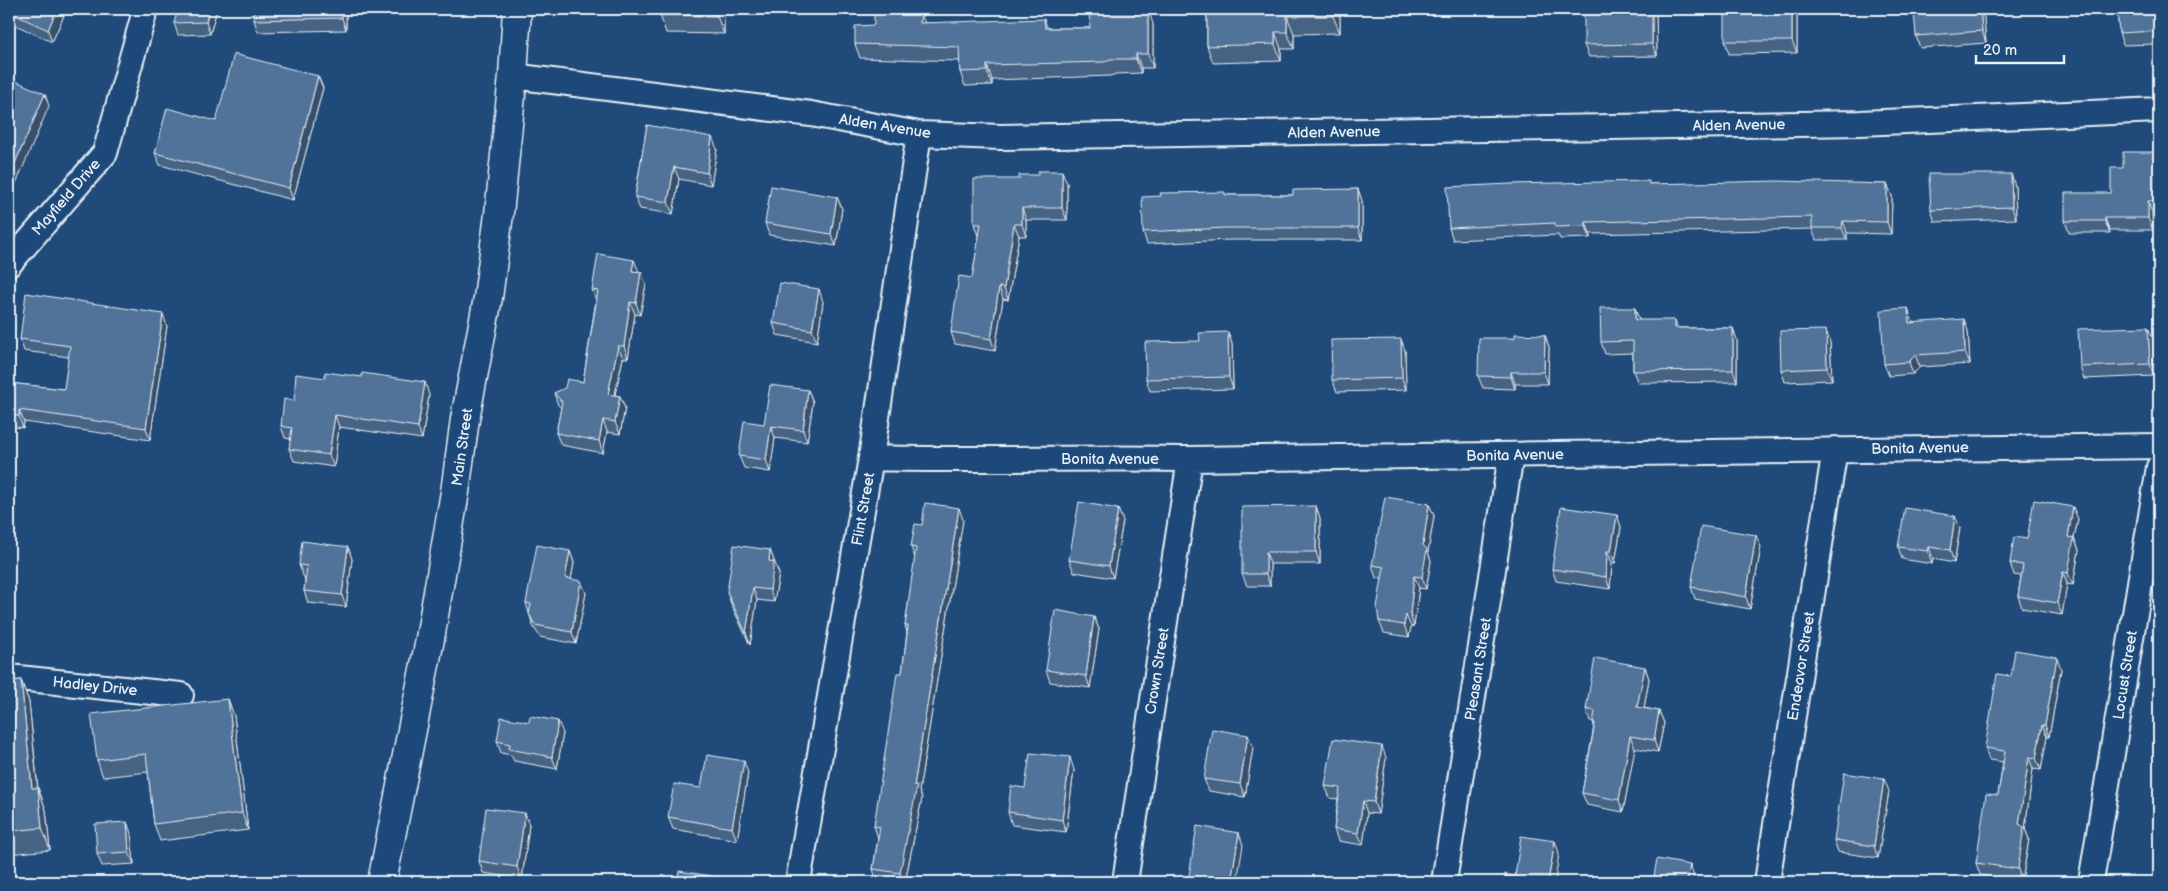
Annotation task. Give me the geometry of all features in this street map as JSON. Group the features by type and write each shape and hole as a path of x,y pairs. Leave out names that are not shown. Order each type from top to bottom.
{"main road":[{"name":"Main Street","path":"382,882 430,639 455,492 465,419 488,298 499,214 513,76 517,9"}],"street":[{"name":"Mayfield Drive","path":"9,264 105,153 144,9"},
{"name":"Alden Avenue","path":"513,76 811,114 918,134 1001,136 1840,123 2159,110"},
{"name":"Flint Street","path":"798,882 871,458 918,134"},
{"name":"Bonita Avenue","path":"871,458 938,460 1190,459 2159,446"},
{"name":"Endeavor Street","path":"1767,882 1835,449"},
{"name":"Pleasant Street","path":"1444,882 1511,455"},
{"name":"Crown Street","path":"1125,882 1190,459"},
{"name":"Locust Street","path":"2091,882 2159,467"},
{"name":"Hadley Drive","path":"9,677 181,695"}],"building":[{"path":"9,9 57,9 48,30 9,12"},
{"path":"178,9 209,9 206,22 174,23"},
{"path":"253,9 342,9 342,18 254,20"},
{"path":"660,9 718,9 717,16 660,15"},
{"path":"1089,9 1148,9 1148,54 1136,54 1136,59 1110,59 1104,62 987,65 987,71 960,72 959,47 855,44 855,26 874,25 874,11 921,13 920,23 1044,19 1045,28 1090,28"},
{"path":"1207,9 1333,9 1333,16 1287,16 1287,32 1275,32 1275,44 1207,46"},
{"path":"1584,9 1652,9 1652,44 1584,45"},
{"path":"1725,9 1792,9 1792,41 1725,41"},
{"path":"1927,9 1980,9 1982,31 1916,36 1914,11"},
{"path":"2117,9 2159,9 2159,48 2156,31 2119,33"},
{"path":"234,54 318,76 289,188 155,153 167,108 216,121"},
{"path":"9,78 45,94 9,177"},
{"path":"647,125 712,137 707,173 674,167 668,202 635,197"},
{"path":"2123,152 2159,152 2159,201 2148,201 2148,218 2105,218 2105,221 2065,221 2065,193 2111,193 2111,168 2123,168"},
{"path":"1038,171 1062,171 1062,208 1022,208 1022,224 1014,224 1004,288 999,287 991,339 951,332 959,276 972,278 981,224 974,224 974,179 1019,179 1019,175 1038,175"},
{"path":"1929,174 2011,174 2012,207 1931,210"},
{"path":"1649,181 1649,184 1778,181 1887,184 1887,222 1843,221 1842,228 1812,228 1812,217 1586,222 1586,226 1555,227 1555,223 1449,228 1447,187"},
{"path":"771,186 837,197 831,234 765,223"},
{"path":"1358,189 1358,228 1226,228 1143,232 1142,197 1161,196 1160,193 1225,192 1225,195 1293,195 1293,190"},
{"path":"598,254 634,260 632,271 641,272 636,303 630,302 624,346 618,346 608,394 620,396 615,422 603,420 599,441 556,433 562,402 554,393 565,388 567,379 583,382 598,291 592,290"},
{"path":"780,283 819,289 812,330 773,323"},
{"path":"26,293 163,314 146,428 19,410 19,416 9,415 9,383 64,389 70,346 20,339"},
{"path":"1600,308 1635,308 1635,320 1675,320 1675,328 1733,328 1733,370 1633,371 1633,341 1601,342"},
{"path":"1908,308 1909,323 1964,319 1965,352 1915,355 1909,362 1884,364 1881,310"},
{"path":"2148,327 2150,364 2080,367 2078,329"},
{"path":"1826,330 1827,368 1781,370 1780,331"},
{"path":"1228,332 1229,377 1146,379 1145,342 1200,341 1199,333"},
{"path":"1515,334 1545,335 1544,372 1511,372 1511,377 1478,376 1479,338 1515,338"},
{"path":"1401,339 1402,378 1332,380 1331,340"},
{"path":"325,372 362,377 362,373 425,382 418,427 335,415 329,455 289,449 292,428 281,426 284,399 294,401 296,374 325,378"},
{"path":"770,385 808,390 803,430 771,426 766,460 739,456 744,421 764,424"},
{"path":"1385,497 1429,504 1423,545 1427,549 1422,577 1414,576 1410,614 1406,615 1404,625 1379,621 1377,607 1384,567 1372,565"},
{"path":"2034,500 2073,507 2068,537 2074,538 2068,573 2063,572 2057,603 2018,596 2023,565 2010,563 2014,537 2027,539"},
{"path":"1079,502 1118,509 1109,566 1069,560"},
{"path":"925,503 959,508 914,786 917,786 900,873 873,869 880,827 874,826 897,673 902,673 908,626 905,626 916,548 911,547 915,524 922,525"},
{"path":"1316,506 1316,552 1266,552 1266,574 1242,574 1242,507"},
{"path":"1561,507 1617,515 1611,551 1607,551 1606,577 1552,569"},
{"path":"1905,508 1955,516 1950,550 1929,547 1928,551 1898,547"},
{"path":"1701,526 1756,535 1746,597 1691,587"},
{"path":"302,541 348,547 342,595 304,591 307,566 299,565"},
{"path":"537,545 570,551 565,578 581,581 572,632 535,625 529,614 531,604 526,603"},
{"path":"734,545 770,550 769,561 774,562 770,590 753,588 746,633 727,592"},
{"path":"1055,610 1094,617 1086,676 1046,670"},
{"path":"2015,650 2057,657 2045,725 2042,725 2036,758 2029,757 2019,824 2024,827 2018,869 1976,863 1986,794 1998,795 2005,751 1985,748 1997,674 2011,676"},
{"path":"1595,658 1645,667 1637,707 1659,711 1654,740 1630,736 1619,800 1582,793 1595,723 1593,723 1595,711 1586,709"},
{"path":"21,680 32,788 38,788 42,828 9,831 9,681"},
{"path":"228,699 242,813 154,824 146,754 97,760 91,714"},
{"path":"530,716 558,721 552,757 509,749 510,744 497,741 501,717 529,722"},
{"path":"1212,729 1248,735 1240,784 1204,779"},
{"path":"1333,739 1382,746 1374,802 1363,801 1358,833 1334,829 1340,788 1325,786"},
{"path":"1030,753 1070,757 1062,820 1008,812 1011,786 1025,788"},
{"path":"707,755 744,761 732,828 668,817 674,784 701,788"},
{"path":"1844,773 1884,779 1874,846 1834,840"},
{"path":"486,808 525,813 517,867 479,861"},
{"path":"127,822 129,852 97,854 95,824"},
{"path":"1197,826 1239,833 1231,882 1188,882"},
{"path":"1521,836 1555,841 1548,882 1504,882 1505,874 1515,876"},
{"path":"1657,859 1690,865 1687,882 1653,882"},
{"path":"679,871 724,878 723,882 677,882"}]}
